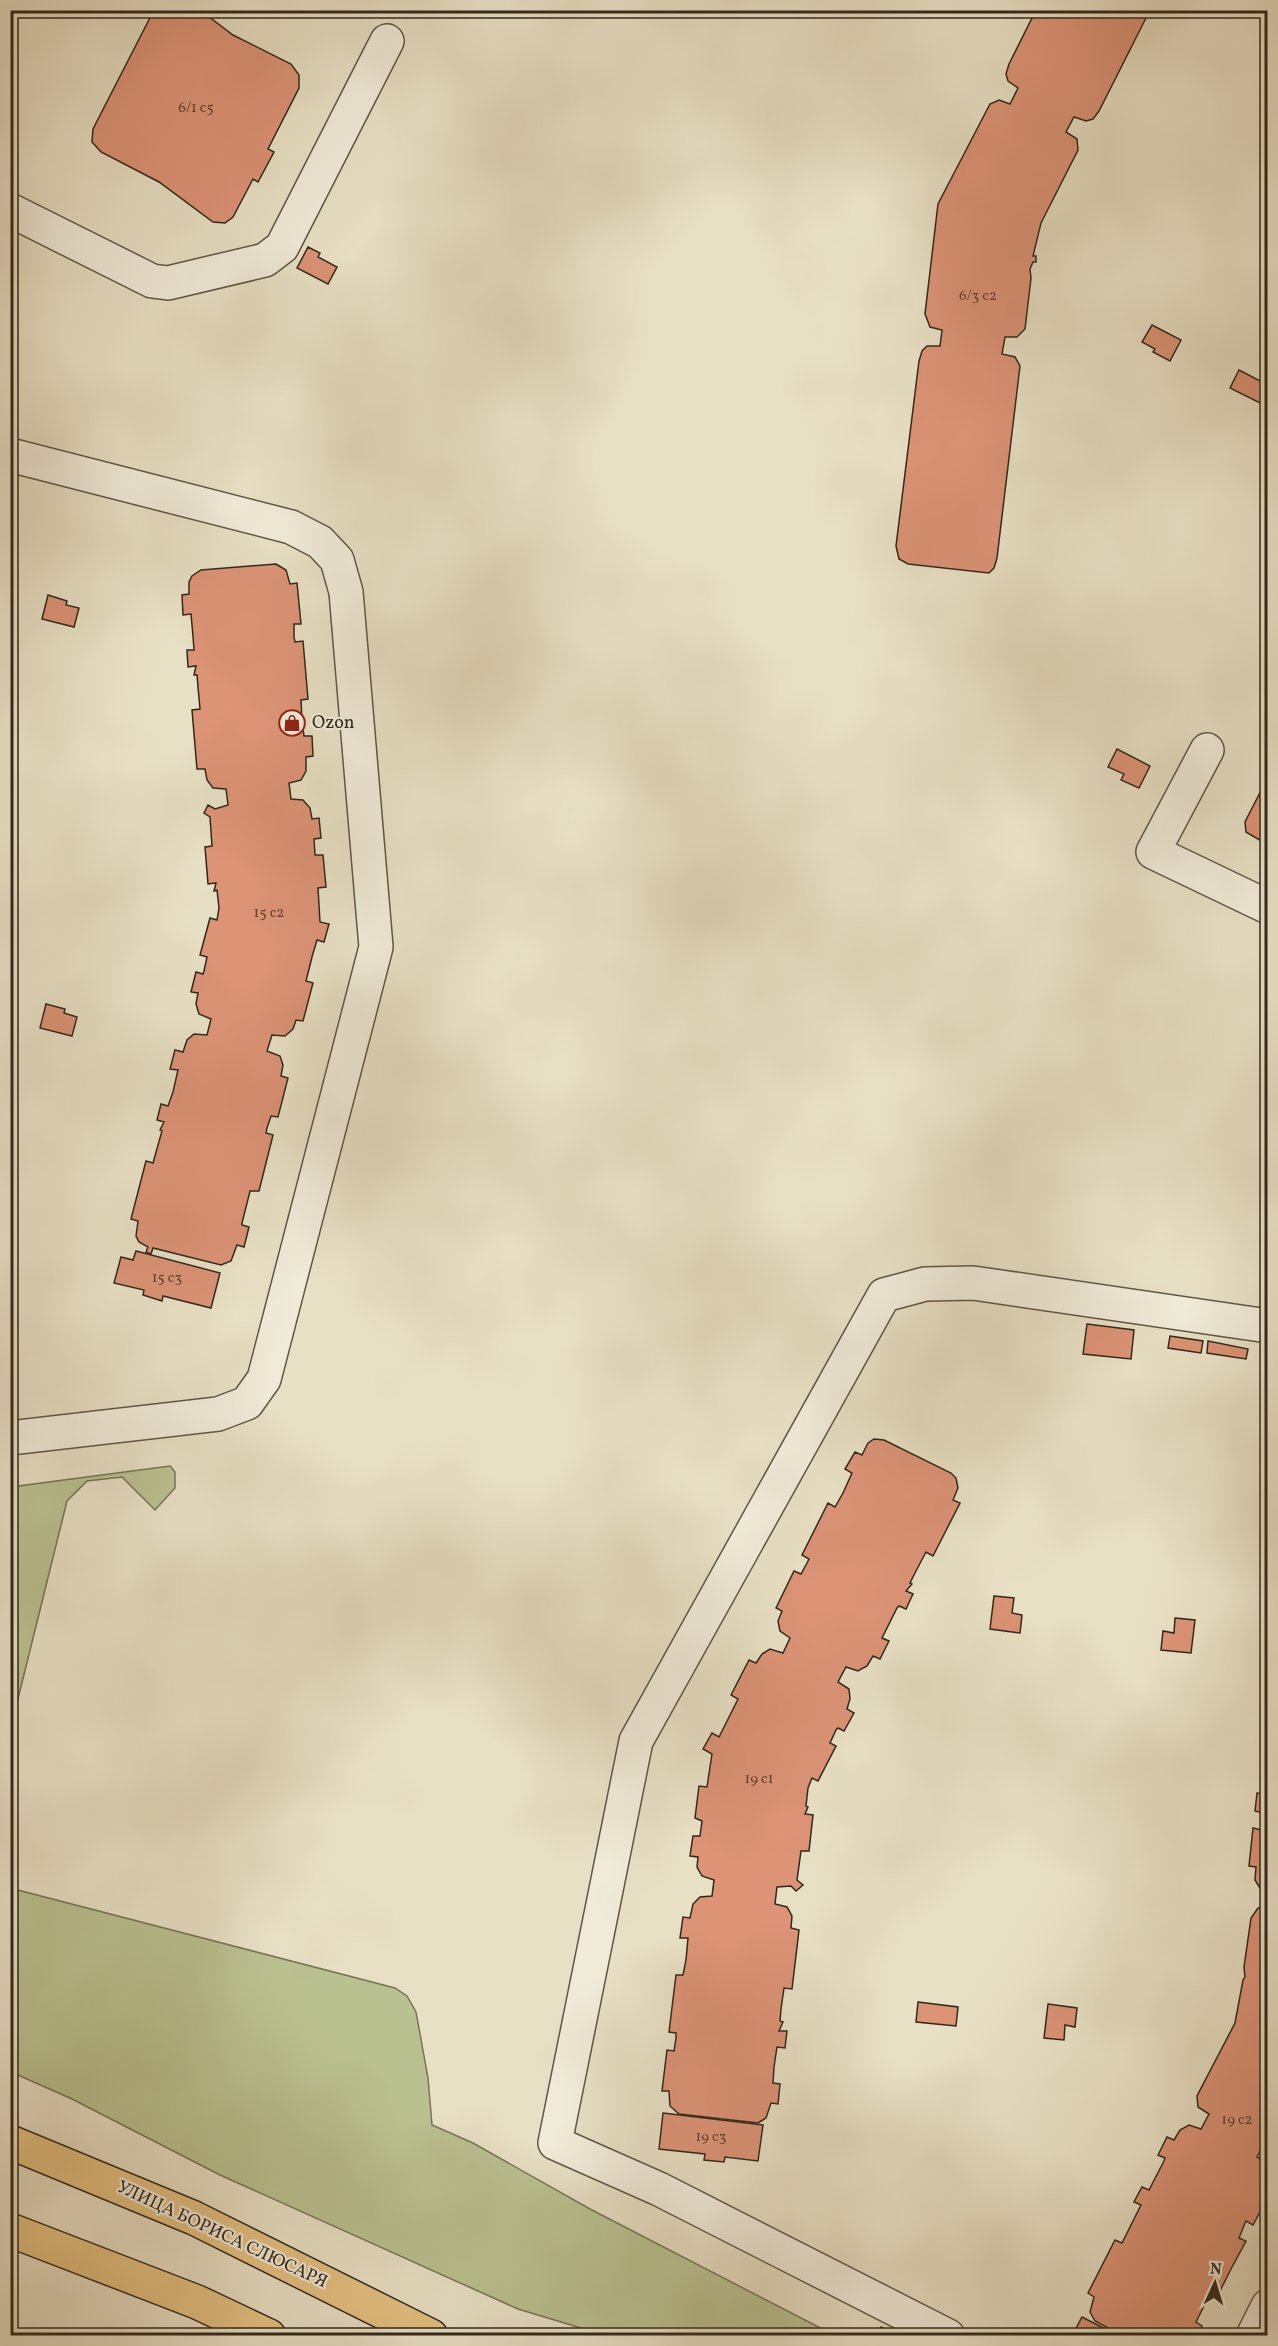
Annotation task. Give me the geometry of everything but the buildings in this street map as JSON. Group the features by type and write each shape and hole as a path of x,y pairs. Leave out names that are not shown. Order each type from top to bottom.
{"main road":[{"name":"УЛИЦА БОРИСА СЛЮСАРЯ","path":"10,2142 194,2218 431,2336"},
{"path":"10,2230 197,2302 269,2336"}],"street":[{"path":"10,210 152,281 168,284 265,260 282,247 387,41"},
{"path":"10,455 291,527 320,542 337,560 346,592 376,947 264,1379 247,1403 218,1414 10,1438"},
{"path":"1207,750 1153,852 1268,907"},
{"path":"948,2336 659,2189 555,2143 636,1741 884,1295 925,1284 973,1283 1268,1326"},
{"path":"1253,2336 1268,2306"}],"green space":[{"path":"170,1466 175,1472 175,1488 155,1510 122,1477 87,1481 67,1501 11,1727 11,1487"},
{"path":"10,1888 395,1988 407,1996 416,2012 428,2078 432,2125 473,2143 590,2209 834,2335 604,2335 518,2309 220,2175 72,2099 11,2072"}],"place":[{"name":"Ozon","path":"292,723"}]}
